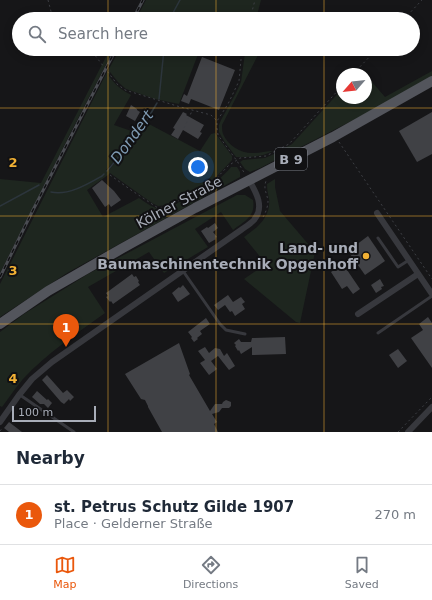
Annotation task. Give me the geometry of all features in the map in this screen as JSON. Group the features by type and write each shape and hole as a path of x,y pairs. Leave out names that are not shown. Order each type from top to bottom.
{"main road":[{"name":"B 9","path":"249,180 333,138 432,81"},
{"name":"Kölner Straße","path":"0,324 48,291 195,208 249,180"}],"street":[{"path":"2,424 20,394 32,379 52,362 254,220 259,210 259,203 258,196 249,180"},
{"path":"377,213 432,295"},
{"path":"358,314 418,274"},
{"path":"410,431 432,407"}],"lane":[{"path":"378,238 398,267 409,260"},
{"path":"183,271 220,324 226,330 245,334"},
{"path":"378,333 432,295"},
{"path":"20,394 74,432"}],"path":[{"path":"48,0 52,12"},
{"path":"252,12 255,0"},
{"path":"411,12 422,0"},
{"path":"95,56 117,84 125,90 212,115 217,121"},
{"path":"241,56 239,81 228,104 217,121 217,128 218,135 249,180"},
{"path":"360,68 371,56"},
{"path":"110,175 158,208 164,207 212,183 228,166 240,158 266,156 289,144 336,93"},
{"path":"184,128 192,110"},
{"path":"333,138 339,141 432,279"},
{"path":"398,432 432,397"},
{"path":"0,431 2,424"}],"shaded area":[{"path":"146,0 261,0 258,12 140,12"},
{"path":"106,56 110,56 0,273 0,179 41,183"},
{"path":"116,56 197,56 179,104 155,99 126,89 110,72 109,76 114,82 131,95 114,125 137,133 106,170 108,171 140,134 147,123 200,151 211,134 215,133 232,156 232,160 209,183 167,205 158,206 110,173 87,190 103,217 139,198 155,208 167,208 210,186 231,167 237,167 240,172 240,177 67,273 0,317 0,284"},
{"path":"245,56 257,56 222,125 225,138 232,146 240,151 256,153 273,151 260,156 236,157 219,132 221,120 241,82"},
{"path":"432,71 432,77 398,97 260,168 250,172 245,169 240,162 243,160 265,158 292,144 336,96 336,104 372,104 372,82 385,97"},
{"path":"275,179 275,187 280,211 315,252 300,323 296,322 244,279 266,264 244,237 254,230 265,217 269,205 267,184"},
{"path":"237,195 245,195 253,200 253,210 249,218 233,230 221,212 195,229 208,247 164,273 149,252 88,287 105,313 62,344 42,361 23,379 2,407 0,406 0,332 24,314 88,274"}],"building":[{"path":"202,57 235,70 219,110 191,99 189,104 181,101 184,94 187,96"},
{"path":"131,105 140,112 135,121 126,116"},
{"path":"183,112 204,125 200,132 202,133 198,139 183,130 178,139 171,135 175,129 173,128"},
{"path":"432,112 432,154 417,162 399,131"},
{"path":"102,180 121,200 111,207 109,204 105,207 92,188"},
{"path":"215,223 218,228 213,232 217,237 209,243 201,231"},
{"name":"Land- und Baumaschinentechnik Opgenhoff","path":"368,236 385,261 365,275 348,251"},
{"path":"343,264 360,289 353,294 347,286 342,289 331,272"},
{"path":"132,274 134,277 136,276 140,285 113,304 111,301 110,302 106,297 108,296 106,293"},
{"path":"380,279 384,286 381,287 382,289 376,293 371,285"},
{"path":"183,285 190,294 178,302 172,293"},
{"path":"228,295 233,302 241,297 245,302 242,304 245,309 235,316 225,305 218,310 214,305"},
{"path":"428,317 432,323 432,368 411,338 423,330 419,324"},
{"path":"206,318 210,324 200,331 202,334 194,342 188,332"},
{"path":"285,337 286,354 252,355 252,347 241,354 234,343 239,339 241,342 251,342 252,338"},
{"path":"179,343 190,374 189,375 210,411 215,404 222,404 226,400 231,402 231,406 229,408 222,408 219,412 212,414 217,422 214,424 218,432 162,432 145,400 141,399 125,374"},
{"path":"205,347 209,353 215,348 220,349 224,356 227,353 235,366 229,370 218,356 211,361 217,369 209,375 200,363 205,360 198,351"},
{"path":"398,349 407,361 398,368 389,355"},
{"path":"47,375 63,393 67,390 74,397 70,401 69,399 64,404 61,402 42,380"},
{"path":"37,391 52,403 48,408 44,404 40,404 32,397"},
{"path":"9,422 22,432 9,432 4,428"}],"waterway":[{"name":"Dondert","path":"174,12 180,0"},
{"name":"Dondert","path":"159,99 163,56"},
{"name":"Dondert","path":"107,171 139,133 157,103"},
{"name":"Dondert","path":"51,192 57,193 71,191 104,174"},
{"name":"Dondert","path":"0,206 39,185"}],"railway":[{"path":"137,12 143,0"},
{"path":"0,277 112,56"}],"place":[{"name":"Land- und Baumaschinentechnik Opgenhoff","path":"366,256"},
{"name":"st. Petrus Schutz Gilde 1907","path":"66,347"}]}
